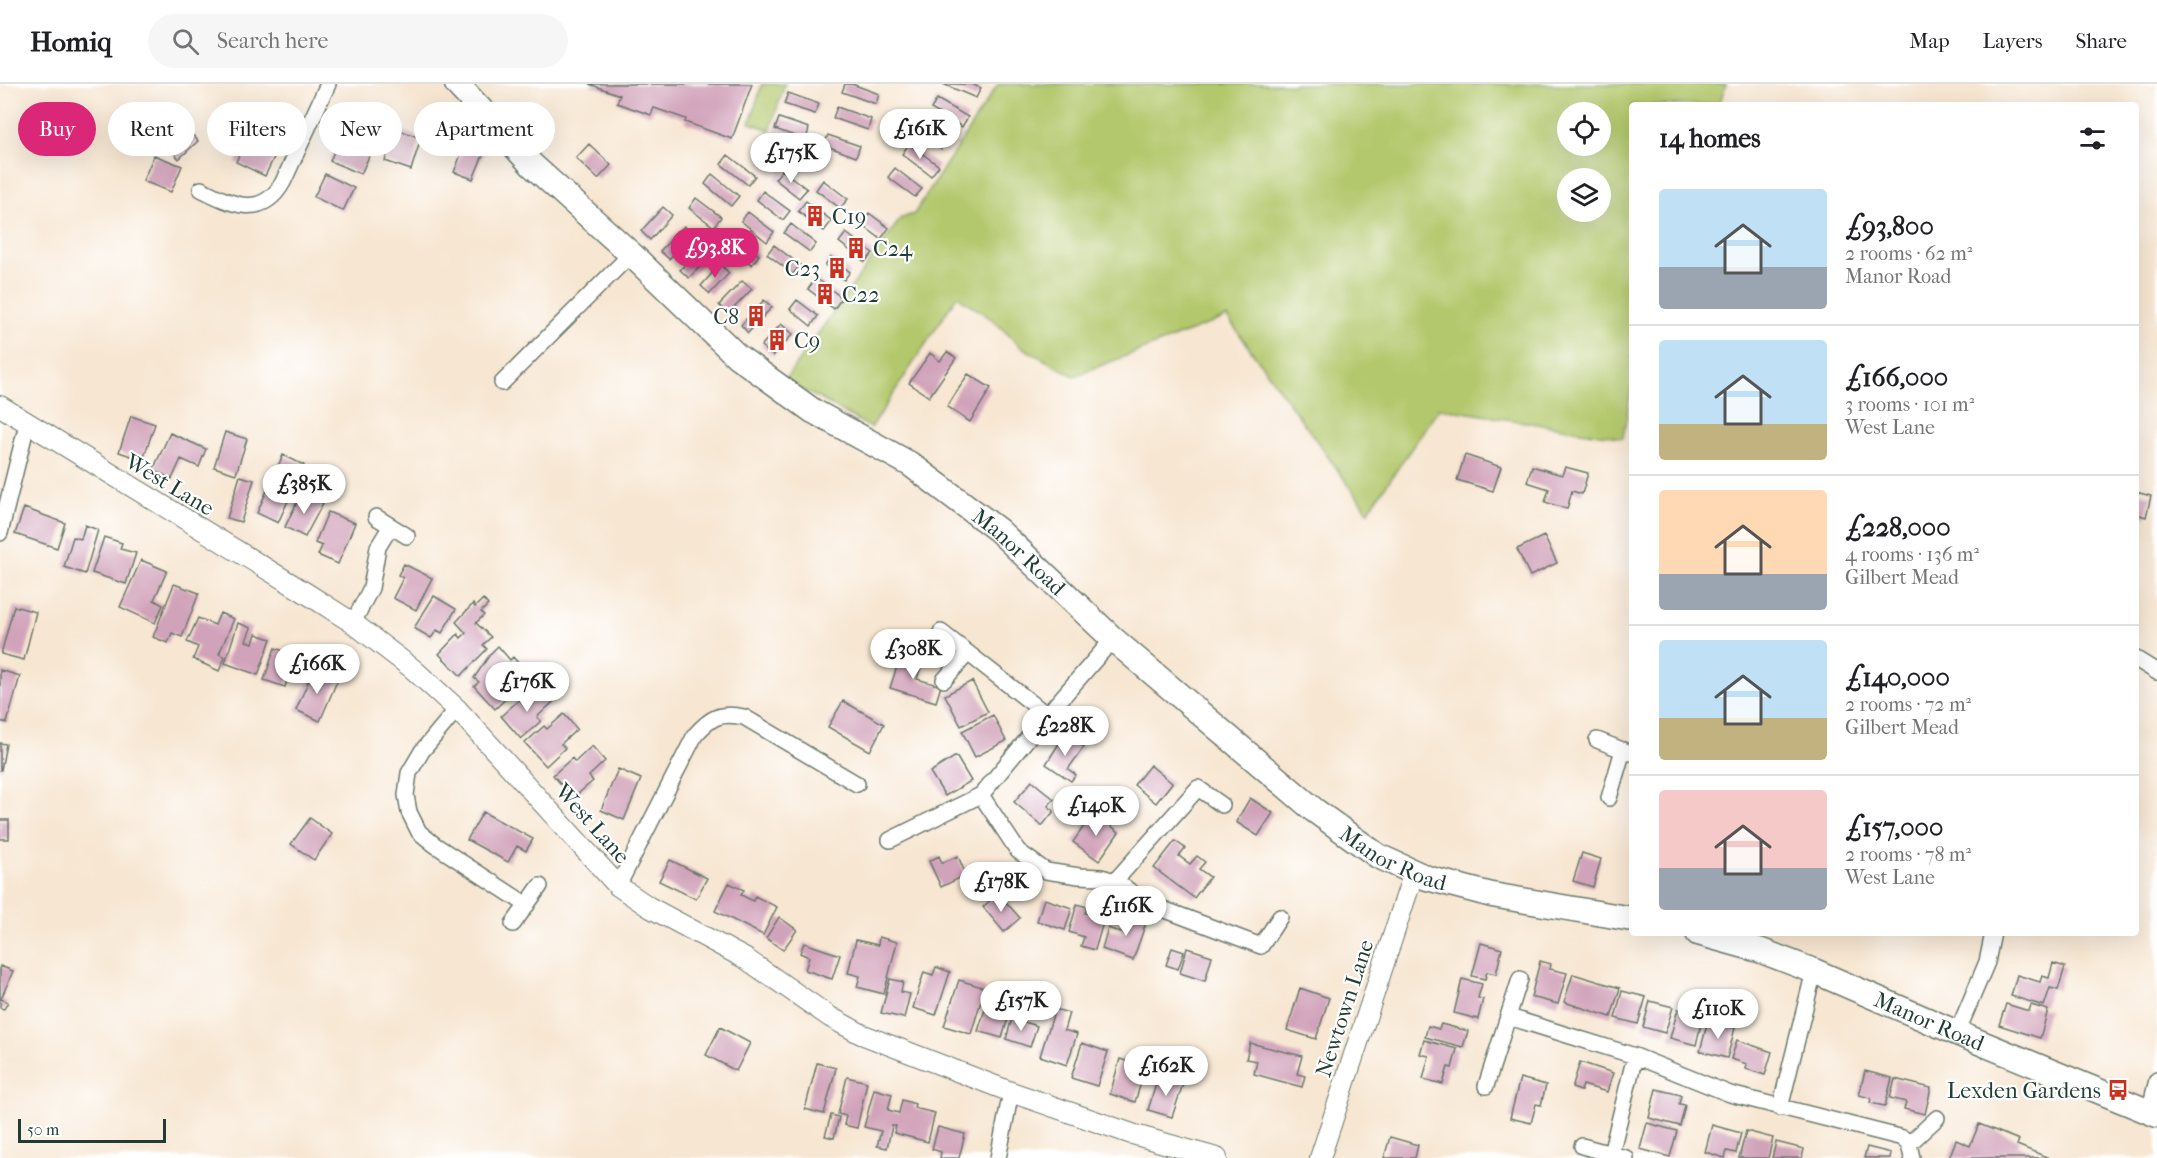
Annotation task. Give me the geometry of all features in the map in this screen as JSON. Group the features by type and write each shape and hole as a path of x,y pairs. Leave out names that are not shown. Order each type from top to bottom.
{"main road":[{"name":"Manor Road","path":"457,84 532,165 631,254 737,356 813,411 910,464 998,530 1113,639 1314,810 1378,856 1427,878 1492,896 1629,919"},
{"name":"Manor Road","path":"1709,936 1759,950 1814,970 1957,1033 2153,1113"}],"street":[{"path":"201,189 230,203 247,206 264,203 275,195 328,84"},
{"path":"502,383 631,254"},
{"name":"West Lane","path":"0,406 353,623 413,669 457,710 618,886 649,907 746,959 849,1028 1011,1092 1132,1134 1217,1158"},
{"path":"0,532 27,424"},
{"path":"376,517 407,536"},
{"path":"353,623 371,588 378,547 391,525"},
{"path":"941,632 1047,715"},
{"path":"890,840 981,795 1113,639"},
{"path":"944,680 968,653"},
{"path":"2139,660 2157,672"},
{"path":"457,710 422,751 409,773 406,795 409,812 419,832 435,845 527,905"},
{"path":"618,886 694,735 707,721 728,714 744,717 856,784"},
{"path":"1597,740 1628,752 1609,798"},
{"path":"1115,881 1198,788 1222,805"},
{"path":"981,795 1018,851 1046,871 1101,877 1115,881 1147,903 1261,946 1280,917"},
{"name":"Newtown Lane","path":"1320,1158 1414,872"},
{"path":"513,924 540,886"},
{"path":"1957,1033 1987,962 1992,936"},
{"path":"1780,1108 1814,970"},
{"path":"1486,1086 1520,979"},
{"path":"1509,1017 1635,1056 1730,1094 1903,1138 1911,1151 1937,1118"},
{"path":"1611,1154 1635,1056"},
{"path":"2153,1113 2157,1080"},
{"path":"998,1158 1011,1092"},
{"path":"1582,1146 1626,1158"}],"green space":[{"path":"762,84 785,84 770,130 750,123"},
{"path":"998,84 1726,84 1720,102 1629,102 1629,402 1623,438 1439,408 1368,512 1227,317 1074,376 1021,347 993,320 957,296 871,428 784,381 901,218 914,214"}],"building":[{"path":"589,84 752,84 732,139 654,108 651,115 617,103 620,95"},
{"path":"845,84 852,84 879,94 876,104 842,92"},
{"path":"943,84 971,84 981,88 976,98"},
{"path":"788,93 819,104 815,114 784,104"},
{"path":"937,99 968,117 962,127 931,109"},
{"path":"837,107 871,119 868,130 833,118"},
{"path":"779,118 809,128 806,140 775,129"},
{"path":"924,123 948,140 941,149 917,132"},
{"path":"402,131 414,135 415,156 411,170 385,161 387,156 402,156"},
{"path":"828,135 860,146 856,157 824,145"},
{"path":"589,144 611,165 598,179 576,158"},
{"path":"909,144 939,166 931,176 902,154"},
{"path":"728,155 755,176 748,185 721,164"},
{"path":"154,156 182,166 171,192 143,181"},
{"path":"239,156 275,156 265,176 236,162"},
{"path":"332,156 369,156 361,174 330,161"},
{"path":"460,156 483,156 473,179 454,172"},
{"path":"895,168 922,189 915,197 888,177"},
{"path":"782,170 807,189 799,198 775,179"},
{"path":"325,174 354,188 343,211 314,197"},
{"path":"712,174 739,196 731,206 705,184"},
{"path":"823,180 848,199 840,208 816,190"},
{"path":"763,191 790,211 783,220 757,200"},
{"path":"696,198 721,217 714,227 689,208"},
{"name":"C19","path":"806,201 832,221 824,231 798,211"},
{"path":"663,207 672,215 650,240 641,231"},
{"path":"748,212 774,232 767,242 741,221"},
{"path":"869,213 889,228 881,239 861,224"},
{"path":"791,224 816,244 810,252 784,233"},
{"path":"684,226 692,235 669,259 660,251"},
{"name":"C24","path":"846,233 873,253 865,262 839,242"},
{"path":"731,234 759,255 752,265 724,244"},
{"path":"774,245 800,265 793,274 767,254"},
{"path":"703,246 711,255 689,278 680,270"},
{"name":"C23","path":"831,257 850,272 844,280 825,265"},
{"path":"720,264 729,273 710,294 701,286"},
{"name":"C22","path":"816,278 842,298 834,309 808,289"},
{"path":"742,281 752,289 728,314 719,305"},
{"name":"C8","path":"764,300 772,307 748,333 741,325"},
{"path":"797,300 818,316 811,326 790,309"},
{"name":"C9","path":"781,324 793,334 773,356 761,346"},
{"path":"947,352 956,358 929,397 909,383 930,353 940,361"},
{"path":"968,374 991,388 970,422 947,407"},
{"path":"131,416 155,424 143,460 119,452"},
{"path":"225,432 247,439 236,474 214,467"},
{"path":"170,433 206,449 199,467 181,459 172,479 153,470"},
{"path":"283,455 304,465 278,523 257,513"},
{"path":"1465,455 1501,467 1493,491 1457,480"},
{"path":"1532,466 1562,475 1565,467 1588,473 1582,494 1572,491 1567,509 1545,502 1549,489 1527,482"},
{"path":"240,476 254,480 241,522 227,518"},
{"path":"302,492 323,503 305,537 285,527"},
{"path":"2139,493 2151,496 2146,517 2139,515"},
{"path":"24,508 65,523 57,548 15,534"},
{"path":"328,512 355,523 338,564 318,555 322,546 315,543"},
{"path":"85,525 98,530 85,574 64,567 73,537 81,539"},
{"path":"1544,536 1557,563 1530,576 1517,549"},
{"path":"104,537 122,543 120,549 136,553 126,584 92,573"},
{"path":"141,560 167,571 154,600 163,605 155,623 120,607"},
{"path":"404,564 432,578 416,610 393,598 403,578 398,575"},
{"path":"174,584 199,593 182,637 172,633 168,643 153,637"},
{"path":"434,596 456,609 442,633 437,630 431,638 414,628"},
{"path":"483,599 488,605 481,612 484,615 476,623 491,637 483,645 487,649 461,676 439,654 458,634 461,638 466,633 456,622 473,604 475,607"},
{"path":"14,606 36,612 24,660 1,654"},
{"path":"220,613 234,619 219,654 225,657 219,671 193,659 198,647 187,642 198,618 215,625"},
{"path":"238,623 251,628 246,641 253,643 256,634 271,639 258,675 225,663"},
{"path":"498,646 510,660 513,657 526,672 510,687 514,691 495,709 474,686 479,682 474,678"},
{"path":"275,648 298,656 297,662 305,664 300,678 289,675 285,687 264,680"},
{"path":"901,654 923,661 917,679 941,686 936,702 890,688"},
{"path":"314,668 338,679 320,721 296,710"},
{"path":"0,670 20,676 7,723 0,721"},
{"path":"972,681 988,712 961,726 945,695"},
{"path":"540,687 553,702 537,717 541,721 521,739 501,716 520,699 523,702"},
{"path":"843,701 884,724 870,751 828,727"},
{"path":"564,714 577,729 561,744 565,748 546,766 525,743 544,726 547,729"},
{"path":"993,715 1006,741 975,757 962,731"},
{"path":"1065,734 1084,747 1068,769 1076,775 1071,781 1046,764"},
{"path":"0,743 6,744 1,770 0,770"},
{"path":"592,746 605,761 589,776 593,781 573,798 553,775 572,758 575,762"},
{"path":"956,756 971,781 945,796 930,772"},
{"path":"1150,765 1172,783 1156,803 1134,785"},
{"path":"618,769 641,779 624,820 601,810"},
{"path":"1032,781 1054,799 1048,806 1054,811 1042,826 1014,802"},
{"path":"1250,798 1273,813 1258,836 1236,822"},
{"path":"483,812 533,839 526,851 517,846 508,862 467,840"},
{"path":"1093,813 1119,832 1099,861 1073,842"},
{"path":"310,818 332,834 314,860 291,844"},
{"path":"0,820 9,820 9,839 0,839"},
{"path":"1175,841 1185,848 1179,856 1190,864 1197,856 1205,862 1199,869 1210,877 1194,898 1154,868"},
{"path":"1582,853 1601,859 1593,887 1573,881"},
{"path":"939,856 942,863 958,856 966,875 941,887 929,861"},
{"path":"670,860 707,878 696,899 659,881"},
{"path":"729,883 744,890 741,895 753,901 755,896 777,907 763,935 715,911"},
{"path":"998,893 1020,918 1004,932 983,907"},
{"path":"1044,899 1072,908 1065,930 1037,921"},
{"path":"1077,904 1087,907 1085,913 1104,919 1095,950 1081,946 1084,937 1069,932"},
{"path":"1132,911 1148,917 1133,960 1102,949 1108,928 1124,934"},
{"path":"779,917 797,930 783,950 766,938"},
{"path":"879,937 897,942 884,994 857,987 860,976 848,973 856,940 878,945"},
{"path":"804,943 840,955 832,979 805,970 809,957 800,953"},
{"path":"1481,943 1502,949 1496,974 1487,972 1485,979 1472,976"},
{"path":"1172,948 1184,952 1178,969 1166,965"},
{"path":"1187,948 1212,956 1205,981 1180,973"},
{"path":"1540,961 1551,964 1550,969 1567,973 1558,1004 1531,997"},
{"path":"2053,963 2065,967 2058,990 2050,988 2044,1006 2011,996 2017,975 2040,982 2042,976 2049,978"},
{"path":"0,966 13,971 1,999 8,1002 4,1009 0,1008"},
{"path":"936,967 950,972 936,1015 913,1008 924,972 933,975"},
{"path":"1573,974 1620,988 1611,1017 1564,1002"},
{"path":"890,979 903,982 901,992 910,994 904,1018 881,1013"},
{"path":"1462,979 1482,984 1478,998 1483,999 1478,1019 1454,1013"},
{"path":"959,980 985,988 971,1034 944,1026"},
{"path":"1300,988 1329,998 1316,1039 1287,1030"},
{"path":"991,991 1014,999 1002,1038 978,1031"},
{"path":"1622,991 1646,997 1638,1024 1615,1018"},
{"path":"1650,1001 1673,1007 1665,1033 1643,1027"},
{"path":"2006,1004 2029,1011 2031,1005 2048,1010 2040,1038 1999,1025"},
{"path":"1055,1009 1069,1013 1064,1030 1077,1034 1067,1065 1040,1056"},
{"path":"1678,1009 1703,1016 1696,1045 1670,1038"},
{"path":"1012,1018 1037,1026 1030,1047 1006,1039"},
{"path":"1708,1021 1735,1028 1727,1058 1700,1051"},
{"path":"1441,1024 1468,1031 1463,1047 1425,1037 1428,1026 1439,1029"},
{"path":"720,1027 750,1043 736,1071 706,1055"},
{"path":"1424,1040 1457,1049 1452,1068 1448,1067 1443,1084 1423,1079 1429,1056 1420,1054"},
{"path":"1737,1040 1772,1052 1765,1075 1746,1069 1747,1064 1731,1059"},
{"path":"1082,1043 1108,1052 1097,1086 1071,1078"},
{"path":"1250,1043 1302,1056 1297,1074 1305,1076 1302,1087 1254,1074 1257,1061 1246,1059"},
{"path":"1120,1059 1132,1063 1129,1072 1143,1076 1135,1102 1110,1094"},
{"path":"1580,1062 1613,1073 1607,1092 1583,1085 1581,1091 1572,1088"},
{"path":"817,1063 836,1068 824,1114 805,1109"},
{"path":"1865,1071 1892,1078 1885,1106 1870,1103 1871,1098 1859,1095"},
{"path":"847,1077 867,1082 857,1128 844,1125 846,1116 838,1114"},
{"path":"1170,1077 1184,1081 1172,1117 1148,1110 1157,1081 1168,1084"},
{"path":"1520,1078 1546,1085 1541,1105 1536,1104 1531,1123 1510,1118"},
{"path":"1895,1079 1931,1088 1925,1114 1904,1109 1906,1102 1890,1098"},
{"path":"874,1089 892,1094 888,1110 899,1113 902,1100 915,1104 914,1108 935,1113 928,1142 894,1133 896,1126 892,1126 887,1148 877,1146 881,1131 864,1127"},
{"path":"1656,1089 1681,1095 1679,1104 1685,1105 1680,1126 1649,1118"},
{"path":"831,1115 839,1117 834,1138 825,1136"},
{"path":"1647,1123 1677,1131 1670,1157 1640,1149"},
{"path":"1979,1124 2019,1140 2017,1145 2049,1158 1949,1158 1956,1140 1970,1146"},
{"path":"1712,1125 1741,1133 1736,1153 1727,1151 1725,1158 1705,1152"},
{"path":"938,1127 965,1134 959,1158 940,1158 941,1152 932,1149"},
{"path":"1746,1131 1773,1138 1768,1158 1739,1158"},
{"path":"1390,1137 1418,1145 1415,1158 1384,1158"},
{"path":"1776,1142 1804,1149 1802,1158 1772,1158"},
{"path":"1867,1147 1891,1153 1890,1158 1864,1158"}],"place":[{"name":"C19","path":"815,216"},
{"name":"C24","path":"856,248"},
{"name":"C23","path":"837,268"},
{"name":"C22","path":"825,294"},
{"name":"C8","path":"756,316"},
{"name":"C9","path":"777,340"},
{"name":"Lexden Gardens","path":"2118,1090"}]}
